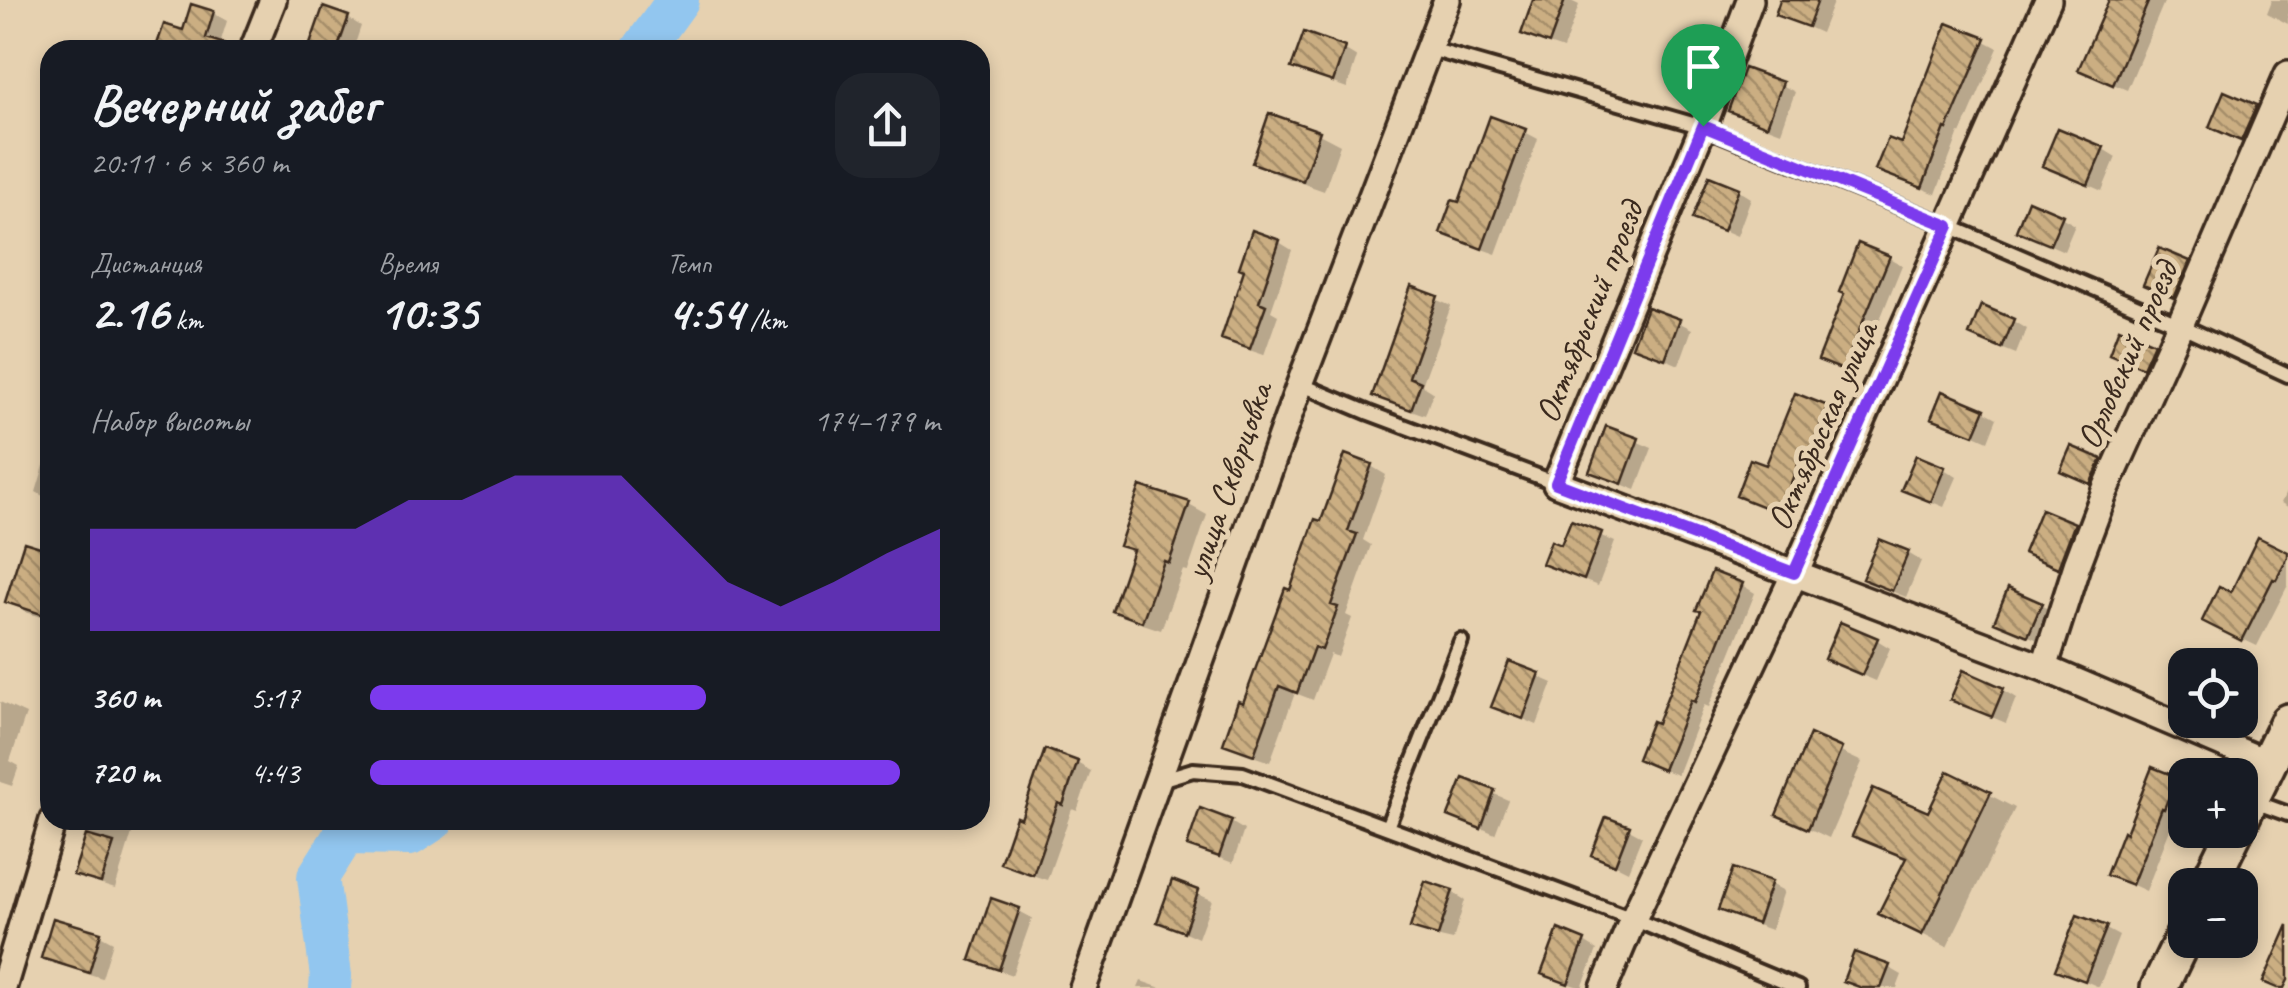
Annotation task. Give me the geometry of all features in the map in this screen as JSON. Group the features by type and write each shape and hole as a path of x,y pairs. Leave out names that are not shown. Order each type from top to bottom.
{"street":[{"path":"258,40 273,0"},
{"name":"улица Скворцовка","path":"1084,988 1300,384 1446,0"},
{"name":"Октябрьский проезд","path":"1556,483 1703,126 1750,0"},
{"name":"Октябрьская улица","path":"1604,988 1794,573 2048,0"},
{"name":"Орловский проезд","path":"2044,668 2104,491 2288,74"},
{"path":"1556,483 2044,668 2267,764"},
{"path":"2258,783 2288,722"},
{"path":"4,988 50,830"},
{"path":"2158,988 2173,958"}],"lane":[{"path":"1427,48 1703,126 2180,324 2288,375"},
{"path":"1300,384 1556,483"},
{"path":"1387,828 1462,641"},
{"path":"1160,780 1193,770 1243,774 1634,919 1798,988"},
{"path":"2258,815 2288,814"}],"building":[{"path":"1533,0 1565,0 1549,44 1521,34"},
{"path":"1780,0 1818,0 1808,27 1775,15"},
{"path":"2109,0 2149,0 2113,85 2078,70"},
{"path":"191,4 214,11 206,38 212,40 158,40 164,24 183,30"},
{"path":"323,7 349,16 341,40 311,40"},
{"path":"1947,23 1986,38 1922,188 1875,170 1888,138 1901,143"},
{"path":"1304,32 1345,47 1333,82 1291,68"},
{"path":"1744,68 1783,82 1767,126 1728,111"},
{"path":"2224,91 2257,105 2241,141 2209,127"},
{"path":"1269,113 1320,131 1303,181 1252,163"},
{"path":"1490,116 1526,129 1482,249 1440,233 1452,200 1459,202"},
{"path":"2058,128 2104,147 2088,185 2042,166"},
{"path":"1709,176 1739,188 1723,231 1692,219"},
{"path":"2028,200 2063,215 2050,245 2016,231"},
{"path":"1252,230 1280,240 1259,302 1266,305 1250,349 1221,339 1244,270 1239,268"},
{"path":"1858,243 1890,256 1843,370 1818,360 1844,294 1839,292"},
{"path":"2159,248 2190,261 2174,298 2143,285"},
{"path":"1411,286 1438,296 1409,377 1421,382 1411,410 1372,396"},
{"path":"1981,305 2014,319 2002,349 1969,335"},
{"path":"1647,307 1680,319 1665,359 1632,347"},
{"path":"2119,328 2154,343 2143,368 2109,354"},
{"path":"1942,391 1985,409 1974,435 1931,418"},
{"path":"1795,393 1828,406 1811,450 1805,447 1779,513 1736,496 1750,459 1766,465"},
{"path":"1606,426 1639,438 1622,484 1589,472"},
{"path":"2071,446 2102,459 2090,484 2060,471"},
{"path":"1345,454 1372,464 1348,531 1357,534 1331,605 1338,607 1322,650 1314,647 1297,693 1279,686 1254,755 1223,744 1238,701 1243,703 1285,588 1290,590 1315,519 1321,521"},
{"path":"1916,455 1945,467 1931,502 1901,490"},
{"path":"1140,486 1190,502 1169,563 1164,561 1142,622 1112,611 1133,550 1119,546"},
{"path":"2041,509 2075,523 2058,568 2023,553"},
{"path":"1571,520 1602,532 1584,580 1542,564 1551,541 1561,545"},
{"path":"2258,537 2288,552 2288,557 2242,641 2202,621 2219,586 2231,592"},
{"path":"1879,539 1909,551 1892,591 1862,579"},
{"path":"24,542 40,547 40,614 5,602"},
{"path":"1712,571 1743,583 1663,770 1637,759 1652,721 1657,723 1701,611 1696,610"},
{"path":"2008,588 2042,603 2028,636 1994,622"},
{"path":"1840,622 1878,638 1862,675 1824,659"},
{"path":"1509,661 1540,673 1523,719 1491,707"},
{"path":"1963,670 2004,688 1992,717 1950,700"},
{"path":"1810,734 1842,748 1808,829 1776,815"},
{"path":"1045,749 1078,761 1063,805 1058,803 1033,875 1000,863 1016,817 1021,819"},
{"path":"2152,767 2168,773 2168,799 2132,885 2106,875 2123,831 2126,833"},
{"path":"1948,771 1991,792 1922,935 1878,914 1906,858 1852,836 1873,788 1928,812"},
{"path":"1463,778 1495,790 1481,829 1448,816"},
{"path":"1200,808 1232,820 1219,857 1187,846"},
{"path":"1606,817 1630,826 1615,865 1591,855"},
{"path":"86,835 114,843 101,883 73,875"},
{"path":"1733,868 1772,881 1757,924 1718,910"},
{"path":"1172,880 1199,890 1184,932 1157,922"},
{"path":"1425,881 1453,890 1438,936 1410,928"},
{"path":"991,898 1020,908 999,970 970,960"},
{"path":"2077,915 2107,926 2085,981 2055,970"},
{"path":"53,918 101,932 89,973 41,958"},
{"path":"2288,925 2288,980 2284,988 2277,988 2263,982"},
{"path":"1558,929 1585,940 1568,984 1541,974"},
{"path":"1854,952 1890,965 1881,988 1862,988 1843,981"}],"waterway":[{"path":"649,40 678,0"},
{"path":"330,988 318,877 345,834 410,835 418,830"}],"route":[{"path":"1703,126 1949,226 1794,573 1556,483 1703,126"}]}
